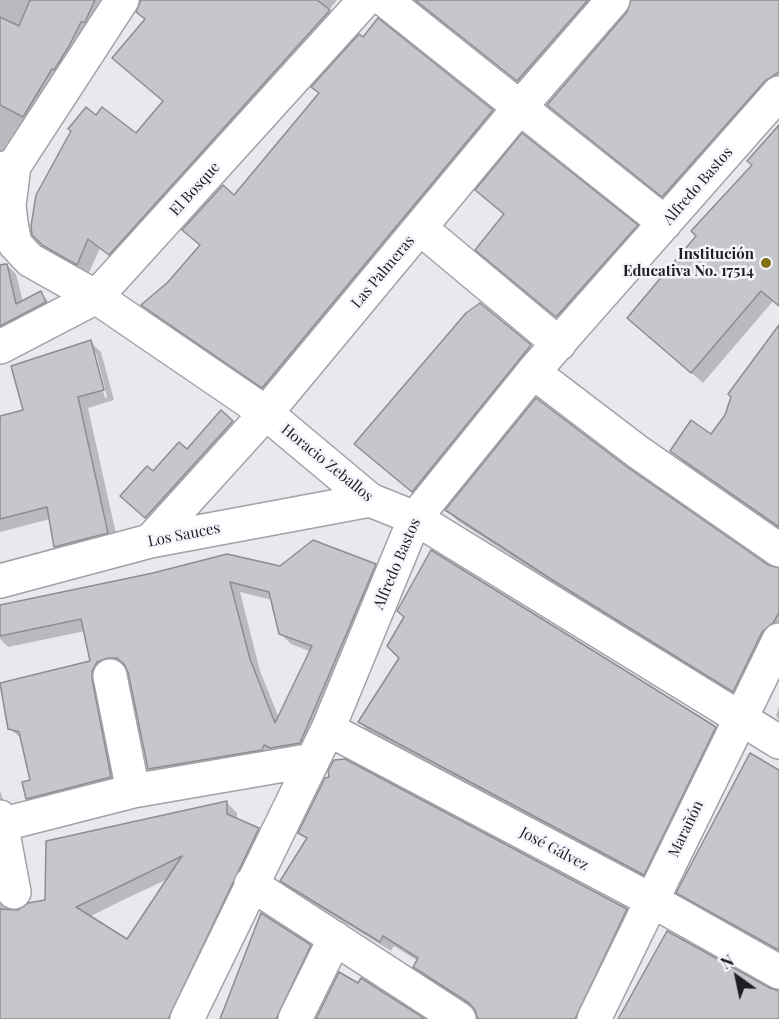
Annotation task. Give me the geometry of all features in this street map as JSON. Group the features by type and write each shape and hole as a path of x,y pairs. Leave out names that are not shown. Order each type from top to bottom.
{"street":[{"name":"El Bosque","path":"0,347 96,297 365,0"},
{"path":"385,0 665,223"},
{"name":"Las Palmeras","path":"150,541 266,413 520,107 613,0"},
{"path":"7,168 118,1"},
{"name":"Alfredo Bastos","path":"187,1019 328,729 415,518 533,372 779,93"},
{"name":"Horacio Zeballos","path":"7,168 9,205 15,244 30,260 96,297 266,413 370,500 415,518 779,742"},
{"path":"420,228 559,344"},
{"path":"533,372 638,452 779,550"},
{"name":"Los Sauces","path":"0,581 150,541 370,500"},
{"name":"Marañón","path":"594,1019 779,640"},
{"path":"110,676 133,791"},
{"name":"José Gálvez","path":"328,729 651,900 779,972"},
{"path":"14,892 0,822 133,791 313,760"},
{"path":"251,884 459,1019"},
{"path":"295,1019 335,938"}],"building":[{"path":"30,0 95,0 85,22 81,22 69,46 23,117 0,105 0,17 19,26"},
{"path":"141,0 317,0 330,10 109,255 88,239 77,265 42,245 32,235 31,226 36,195 71,131 68,129 86,107 96,115 102,107 136,133 163,101 112,58 145,19 136,12"},
{"path":"415,0 588,0 517,81"},
{"path":"631,0 779,0 779,72 765,81 662,197 547,105 627,12"},
{"path":"378,18 493,110 262,388 141,305 168,282 200,245 182,230 223,185 234,195 319,93 311,87 359,34 363,37"},
{"path":"779,125 779,306 761,291 691,373 627,318 696,236 691,231 752,165 747,161"},
{"path":"522,133 638,225 556,317 475,250 504,214 475,190"},
{"path":"7,264 16,304 41,291 46,302 0,326 0,265"},
{"path":"480,303 531,345 412,492 354,444 466,313"},
{"path":"779,325 779,527 670,451 691,420 711,434 725,415 731,397 728,394"},
{"path":"91,340 104,390 78,397 108,533 54,547 47,507 0,519 0,416 23,410 11,366"},
{"path":"536,398 627,467 768,565 779,568 779,613 773,623 762,632 733,692 445,510"},
{"path":"221,410 233,421 145,518 120,496 147,466 153,471 179,442 187,449"},
{"path":"313,540 376,564 300,743 270,748 264,745 262,750 148,769 128,672 117,658 107,658 97,662 92,671 92,679 111,777 26,799 22,782 30,780 19,732 8,729 0,683 90,661 81,619 0,636 0,605 153,573 227,554 280,566","holes":["230,582 269,592 279,634 312,646 275,723 250,659"]},
{"path":"431,550 716,727 644,875 358,722 399,658 387,646 404,617 397,611"},
{"path":"750,753 779,770 779,950 676,893"},
{"path":"345,759 627,909 575,1019 478,1019 469,1003 413,967 418,958 383,936 380,942 280,881 307,838 298,833 325,778 329,777 328,771 334,760"},
{"path":"227,801 227,814 259,828 168,1019 0,1019 0,909 18,910 28,903 45,900 46,841","holes":["182,856 127,939 76,907"]},
{"path":"261,913 311,945 276,1019 220,1019"},
{"path":"667,931 779,991 779,1019 618,1019"},
{"path":"339,972 358,983 361,978 425,1019 316,1019"}],"place":[{"name":"Institución Educativa No. 17514","path":"766,263"}]}
